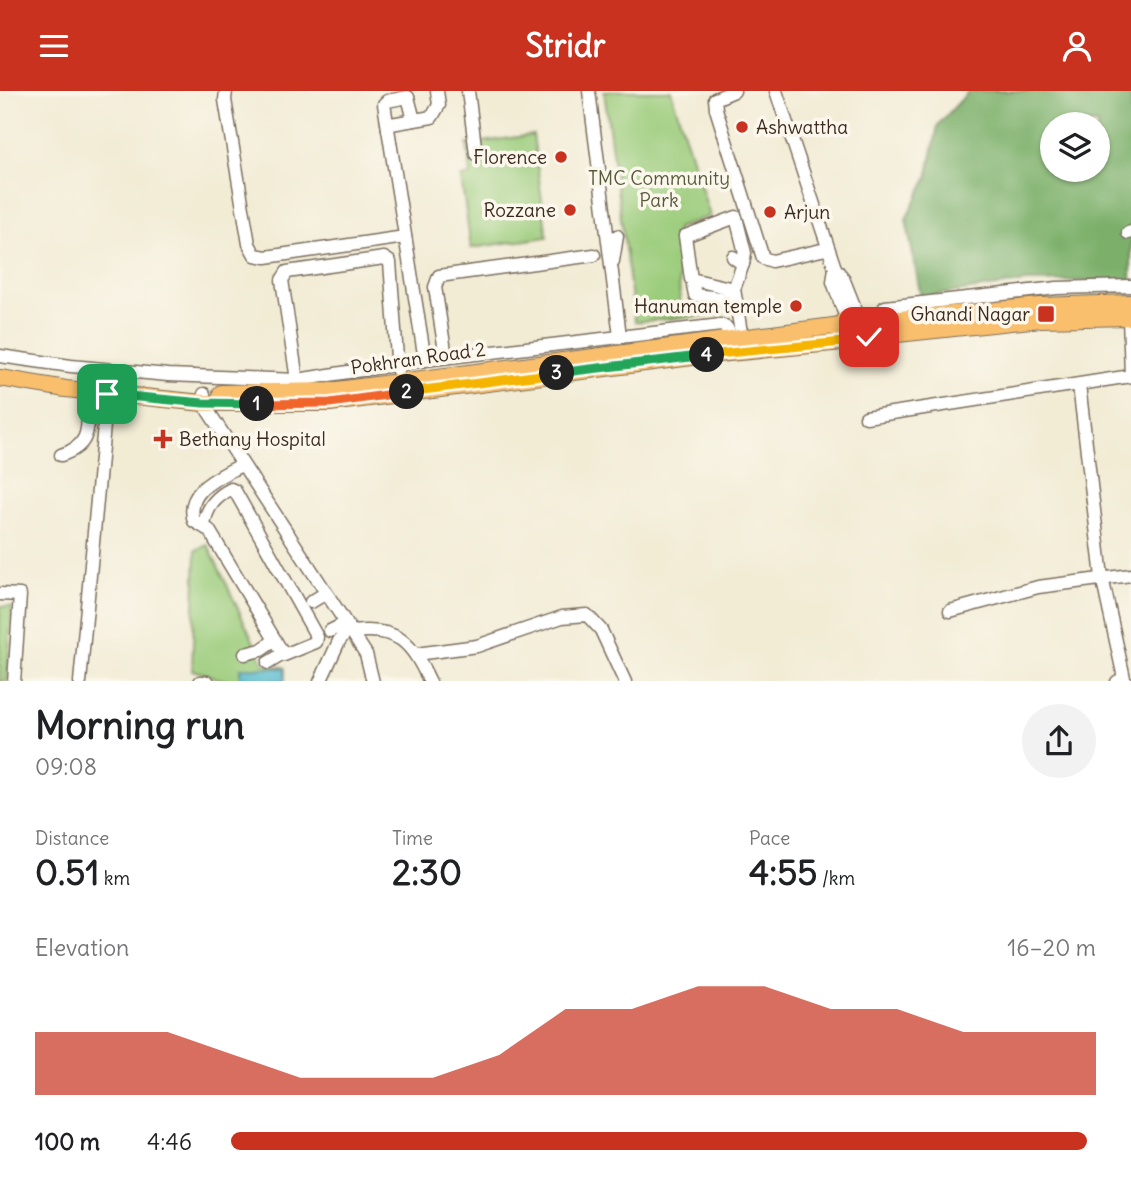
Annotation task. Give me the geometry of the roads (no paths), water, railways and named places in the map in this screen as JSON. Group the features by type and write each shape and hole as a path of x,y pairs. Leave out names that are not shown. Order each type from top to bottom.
{"main road":[{"name":"Pokhran Road 2","path":"399,387 857,326 1041,319 1095,311 1130,312"},
{"name":"Pokhran Road 2","path":"0,378 107,394 203,398 399,387 857,326"},
{"name":"Pokhran Road 2","path":"0,367 67,380 203,398"}],"street":[{"path":"226,91 249,244 255,255 266,257 405,237"},
{"path":"388,129 391,124 432,117 439,105 437,91"},
{"path":"468,91 476,154"},
{"path":"589,91 606,244 613,262"},
{"path":"734,91 715,99 716,109 763,258 772,261 826,249"},
{"path":"776,91 826,249 835,268 833,282 857,326 885,307 1057,288 1131,286"},
{"path":"414,120 408,97 384,104 425,360"},
{"path":"735,294 691,279 685,236 736,217 745,253 738,260 735,294 737,340"},
{"path":"617,236 613,262 620,336"},
{"path":"446,358 435,287 439,276 594,255"},
{"path":"297,380 282,280 287,272 384,258 390,262 399,387"},
{"path":"692,285 695,295 735,294"},
{"path":"866,417 1131,376 1130,312"},
{"path":"0,356 168,375 297,380 425,360 721,325 737,340"},
{"path":"1079,385 1102,577 1124,678 1117,681"},
{"path":"61,455 77,450 85,442 89,392"},
{"path":"80,681 107,394"},
{"path":"203,398 244,470 366,654 373,681"},
{"path":"235,484 244,470"},
{"path":"199,524 214,499 231,489 235,491 317,637 316,642 288,656 283,654 270,639 240,582 199,524 202,495 244,470"},
{"path":"950,611 1038,587 1131,575"},
{"path":"311,602 326,593"},
{"path":"0,594 20,595 14,681"},
{"path":"416,654 477,646 562,617 587,615 601,630 625,681"},
{"path":"320,681 339,641 349,628"},
{"path":"330,631 349,628 376,629 399,637 416,654 430,681"},
{"path":"245,654 261,650 270,639"},
{"path":"268,663 283,654"},
{"path":"200,681 208,681"}],"water":[{"path":"240,668 285,668 285,681 240,681"}],"place":[{"name":"Ashwattha","path":"742,127"},
{"name":"Florence","path":"561,157"},
{"name":"Rozzane","path":"570,210"},
{"name":"Arjun","path":"770,212"},
{"name":"Hanuman temple","path":"796,306"},
{"name":"Ghandi Nagar","path":"1046,314"},
{"name":"Bethany Hospital","path":"163,439"}],"park label":[{"name":"TMC Community Park","path":"659,189"}]}
